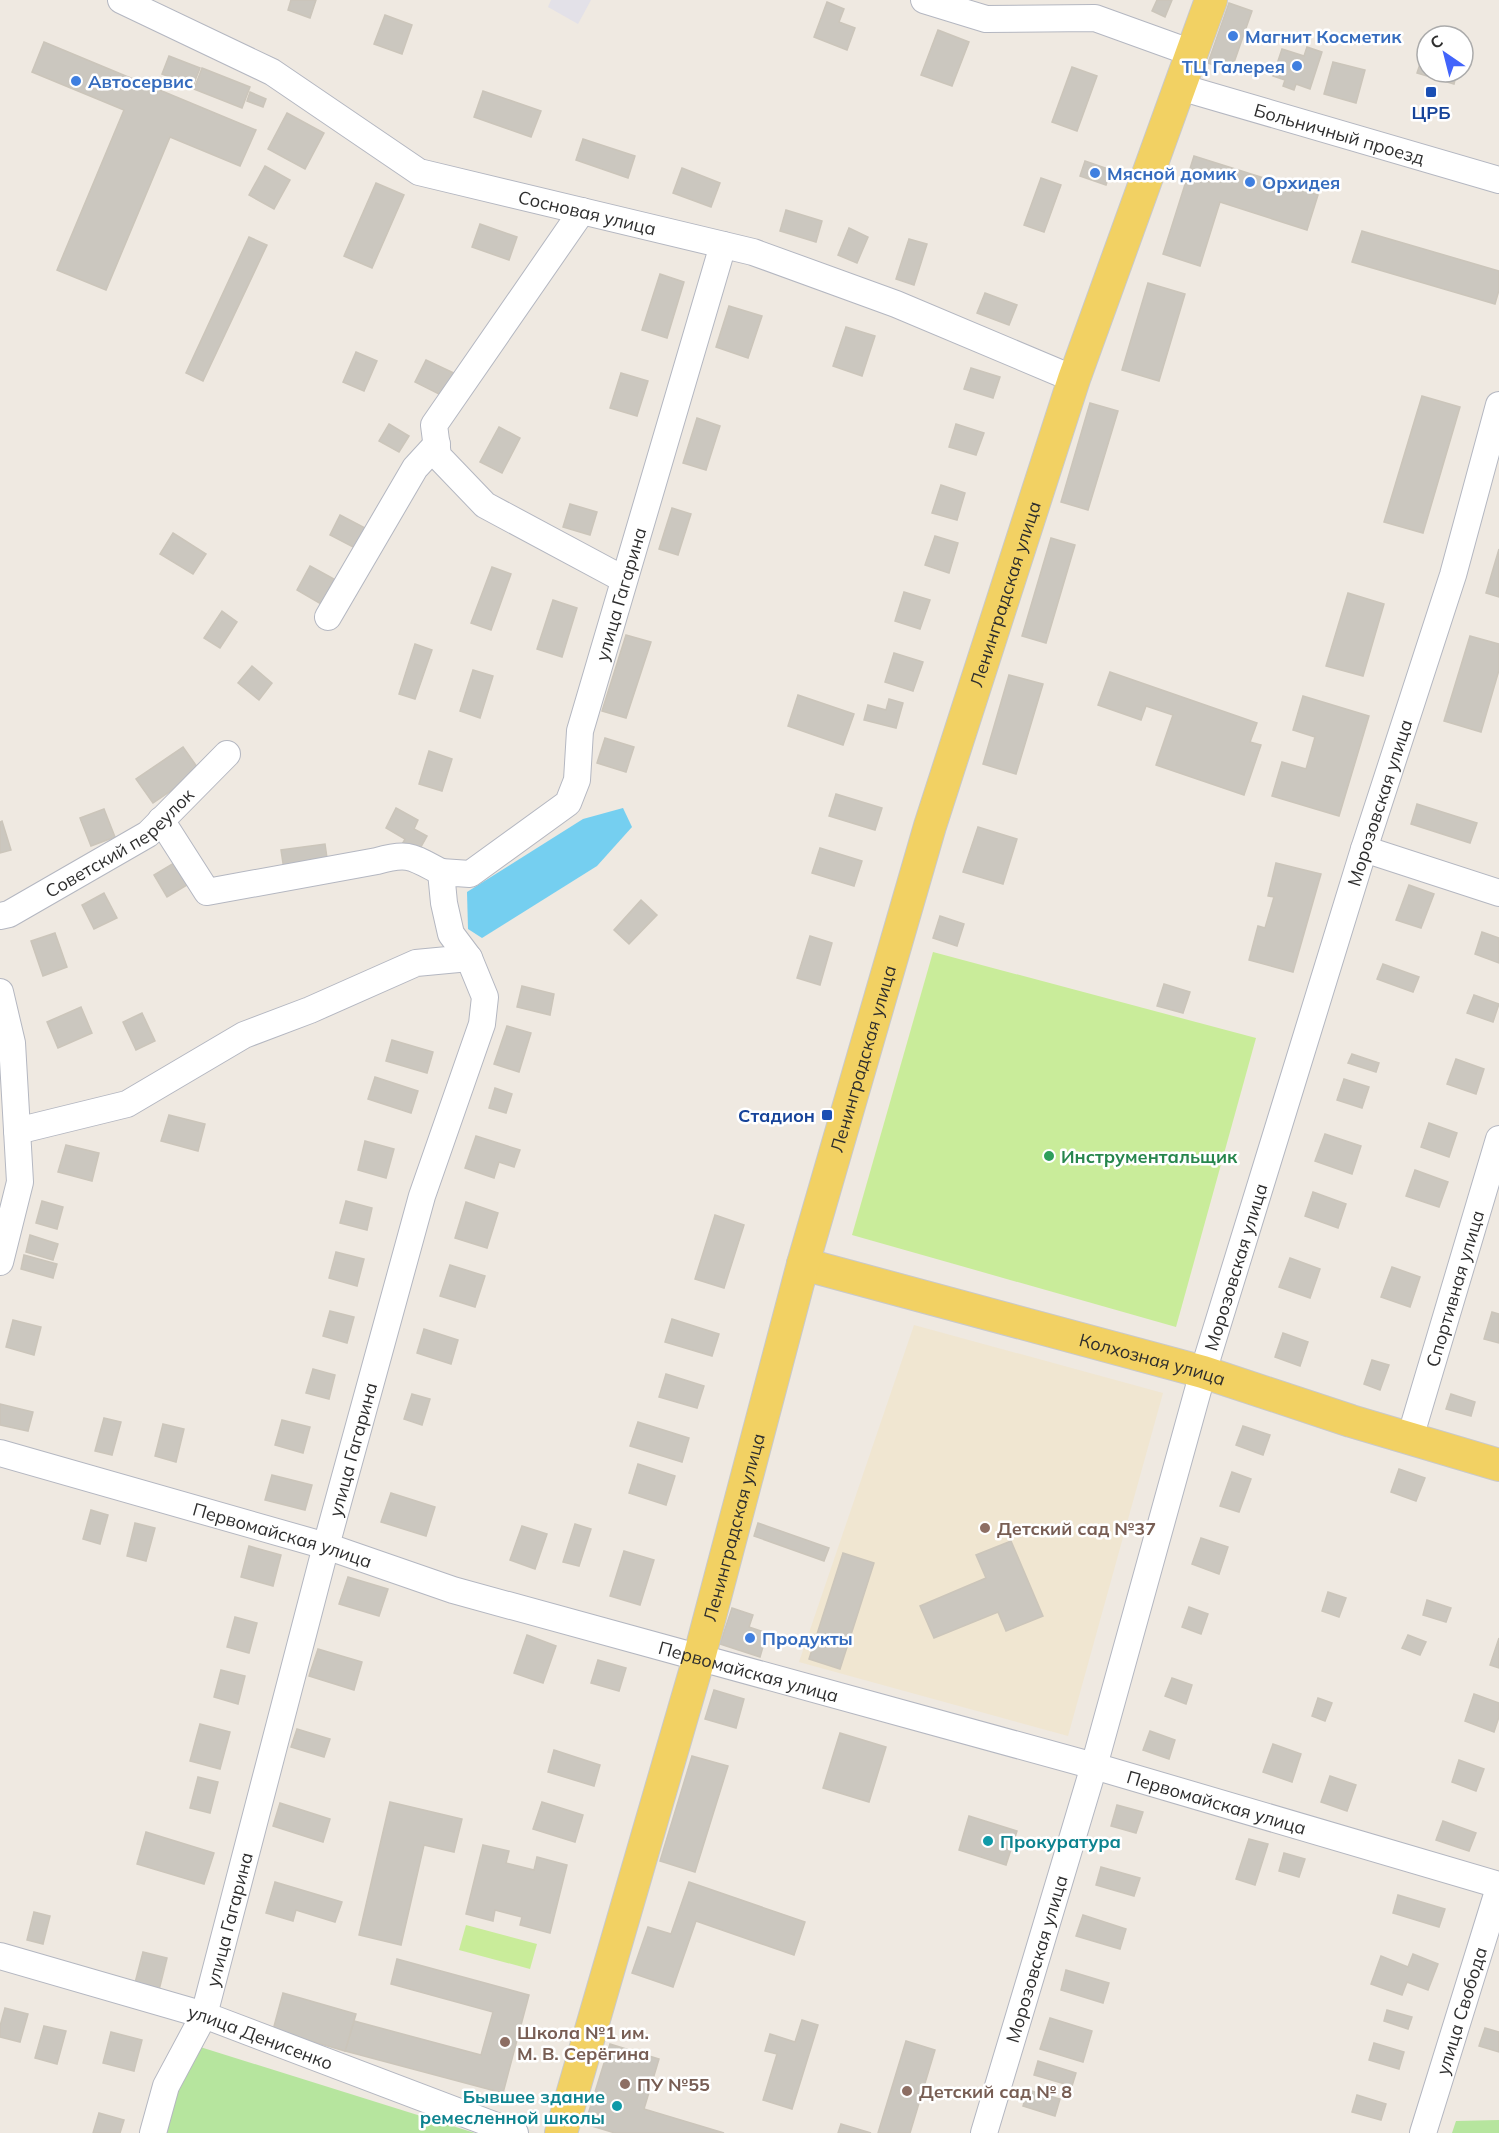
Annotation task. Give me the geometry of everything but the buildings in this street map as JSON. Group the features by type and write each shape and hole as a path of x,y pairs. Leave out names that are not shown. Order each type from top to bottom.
{"main road":[{"name":"Ленинградская улица","path":"561,2133 699,1658 803,1264 930,826 1074,380 1211,0"},
{"name":"Колхозная улица","path":"803,1264 1203,1372 1499,1465"}],"street":[{"name":"Сосновая улица","path":"121,0 272,72 419,172 753,252 896,304 1074,380"},
{"name":"Больничный проезд","path":"924,0 986,19 1095,18 1185,72 1499,180"},
{"path":"582,211 434,424 438,456 485,505 623,579"},
{"name":"улица Гагарина","path":"161,820 207,892 399,855 415,859 441,872 470,873 568,803 577,780 580,731 723,245"},
{"name":"Морозовская улица","path":"984,2133 1094,1766 1203,1372 1364,849 1453,575 1499,405"},
{"path":"328,617 415,468 437,444"},
{"name":"Советский переулок","path":"0,916 9,914 148,834 227,753"},
{"path":"1364,849 1499,892"},
{"name":"улица Гагарина","path":"153,2133 166,2086 204,2014 326,1546 422,1196 482,1024 485,997 469,958 451,934 444,903 441,872"},
{"path":"17,1131 127,1104 244,1035 310,1010 416,963 469,958"},
{"path":"0,992 12,1043 20,1182 0,1263"},
{"name":"Спортивная улица","path":"1410,1438 1499,1139"},
{"name":"Первомайская улица","path":"0,1453 326,1546 453,1590 1094,1766 1499,1886"},
{"name":"улица Свобода","path":"1423,2133 1499,1886"},
{"name":"улица Денисенко","path":"0,1956 204,2014 515,2133"}],"shaded area":[{"path":"551,0 591,0 578,24 548,7"},
{"name":"Детский сад №37","path":"914,1325 1163,1393 1068,1736 799,1662"}],"green space":[{"name":"Инструментальщик","path":"933,952 1256,1038 1176,1327 852,1235"},
{"path":"466,1925 537,1944 530,1969 459,1950"},
{"path":"197,2046 475,2133 162,2133 169,2108"},
{"path":"1499,2120 1499,2133 1452,2133 1456,2121"}],"water":[{"path":"623,808 632,827 597,866 482,938 468,929 467,892 583,819"}],"place":[{"name":"Магнит Косметик","path":"1233,36"},
{"name":"ТЦ Галерея","path":"1297,66"},
{"name":"Автосервис","path":"76,81"},
{"name":"ЦРБ","path":"1431,92"},
{"name":"Мясной домик","path":"1095,173"},
{"name":"Орхидея","path":"1250,182"},
{"name":"Стадион","path":"827,1115"},
{"name":"Инструментальщик","path":"1049,1156"},
{"name":"Детский сад №37","path":"985,1528"},
{"name":"Продукты","path":"750,1638"},
{"name":"Прокуратура","path":"988,1841"},
{"name":"Школа №1 им. М. В. Серёгина","path":"505,2042"},
{"name":"ПУ №55","path":"625,2084"},
{"name":"Детский сад № 8","path":"907,2091"},
{"name":"Бывшее здание ремесленной школы","path":"617,2106"}]}
